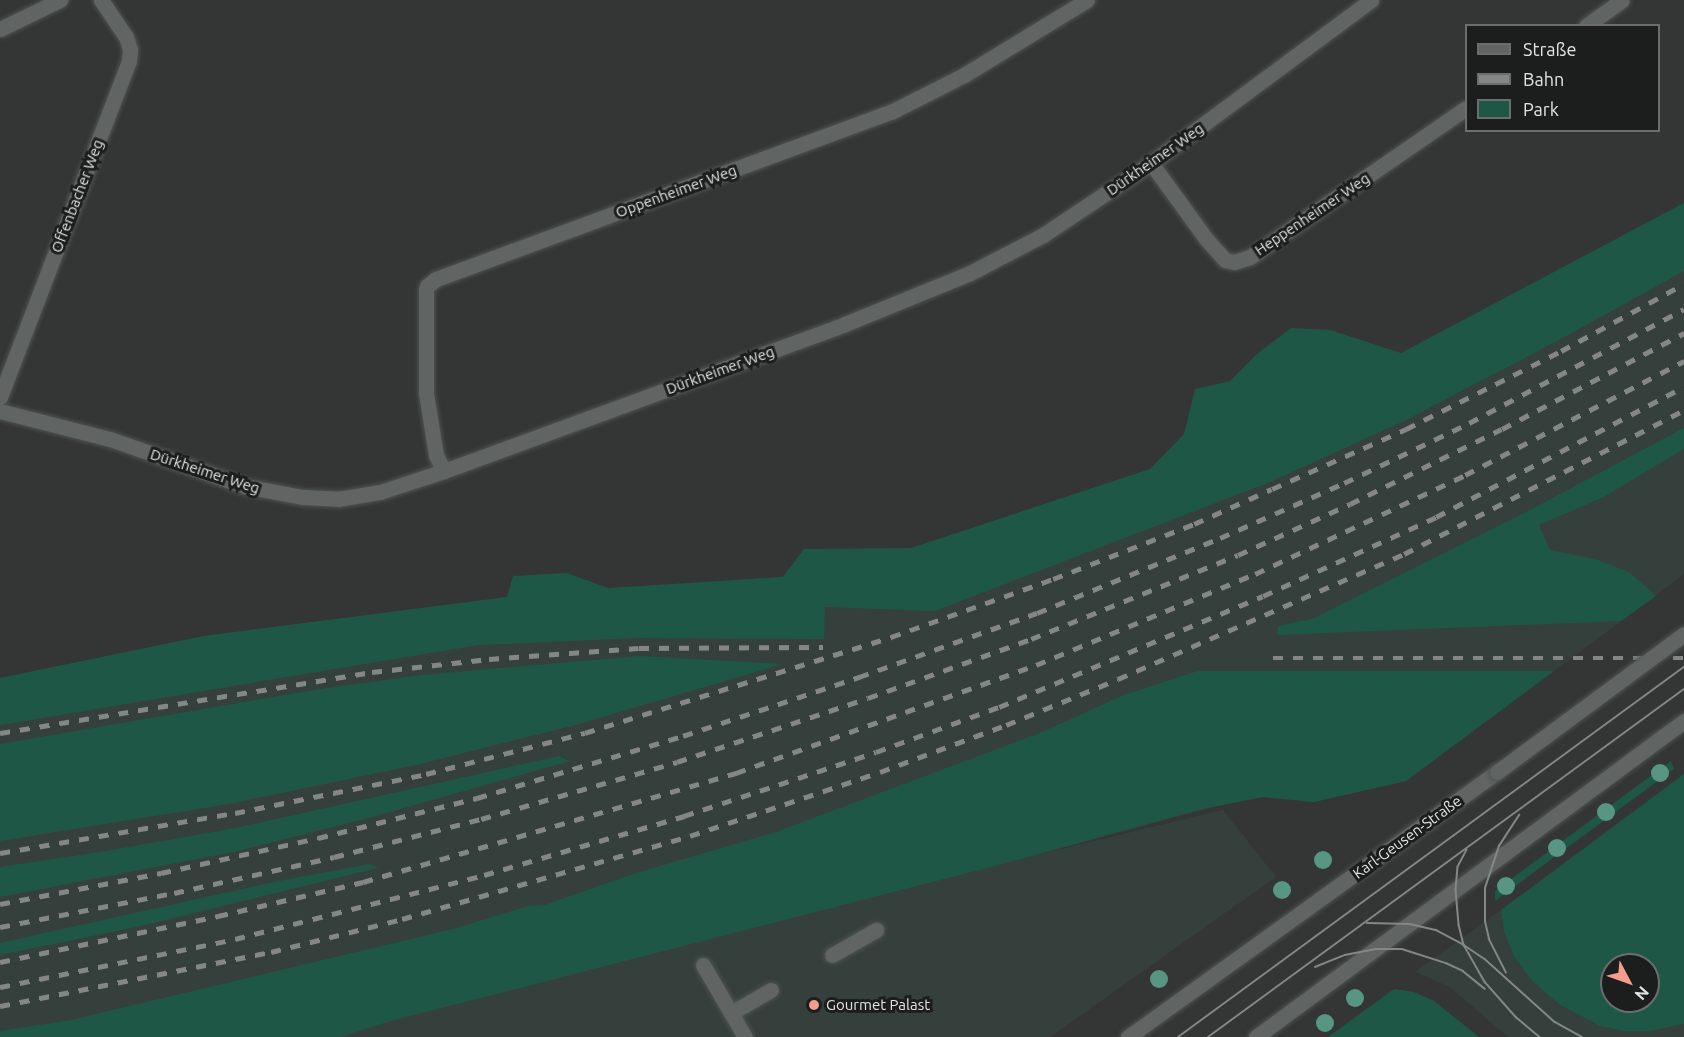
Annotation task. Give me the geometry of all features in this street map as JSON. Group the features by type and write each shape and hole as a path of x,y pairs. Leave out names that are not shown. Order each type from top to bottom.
{"street":[{"path":"0,29 60,0"},
{"name":"Offenbacher Weg","path":"0,397 129,60 130,49 126,37 100,0"},
{"name":"Oppenheimer Weg","path":"444,471 436,454 426,393 426,290 427,286 436,279 891,111 964,75 1087,0"},
{"name":"Dürkheimer Weg","path":"0,411 110,439 244,486 303,497 338,499 370,494 444,471 845,324 970,273 1043,235 1151,163 1371,0"},
{"path":"1589,24 1622,0"},
{"name":"Heppenheimer Weg","path":"1151,163 1207,240 1225,260 1234,262 1250,257 1465,109"},
{"name":"Karl-Geusen-Straße","path":"1128,1037 1497,772 1684,634"},
{"path":"1256,1037 1684,721"},
{"path":"832,955 876,930"},
{"path":"704,966 731,1013 738,1035"},
{"path":"731,1013 771,990"}],"shaded area":[{"path":"1684,203 1684,428 1539,524 1604,497 1684,449 1684,574 1406,781 1314,802 1263,797 1244,799 1036,855 1223,810 1276,877 1050,1037 0,1037 0,678 204,636 508,597 912,567 1150,469 1401,354"},
{"path":"1501,910 1504,932 1514,956 1532,981 1560,1005 1600,1026 1624,1031 1650,1031 1684,1024 1684,1037 1508,1037 1450,987 1415,972"}],"green space":[{"path":"1684,203 1684,271 1557,341 1404,421 1270,482 935,611 825,607 824,639 638,638 479,645 0,725 0,678 204,636 507,597 513,576 567,573 608,588 783,577 804,549 911,548 1150,469 1184,434 1195,389 1230,381 1257,354 1291,328 1330,330 1401,353"},
{"path":"1684,428 1684,449 1604,497 1539,525 1550,550 1595,559 1629,572 1656,596 1621,621 1277,635 1278,626 1312,619 1532,509"},
{"path":"640,656 783,664 579,724 420,764 229,804 0,841 0,744 320,689 422,675"},
{"path":"1198,671 1554,671 1406,781 1314,802 1263,797 1202,809 1006,863 387,1022 341,1037 0,1037 0,1031 71,1020 457,928 528,906 545,905 633,874 776,832 1040,733 1124,695"},
{"path":"559,756 570,761 372,817 238,851 0,897 0,867 236,828"},
{"path":"1671,761 1674,769 1495,901 1495,891"},
{"path":"1684,774 1684,1024 1650,1031 1624,1031 1600,1026 1560,1005 1532,981 1514,956 1504,932 1501,910"},
{"path":"370,864 378,868 145,925 0,955 0,943 279,881"},
{"path":"1394,989 1414,992 1434,1001 1479,1037 1328,1037"}],"tram line":[{"path":"1178,1037 1684,667"},
{"path":"1208,1037 1684,689"},
{"path":"1506,973 1489,939 1485,921 1485,888 1499,846 1519,815"},
{"path":"1467,850 1458,867 1456,890 1459,925 1464,945 1485,982 1516,1017 1540,1037"},
{"path":"1367,923 1410,924 1436,930 1485,959 1555,1022 1582,1037"},
{"path":"1315,967 1345,955 1375,949 1402,949 1463,971 1485,989"}],"railway":[{"path":"0,853 235,813 426,774 585,733 891,637 1053,579 1194,524 1406,429 1561,351 1684,284"},
{"path":"0,904 161,873 318,838 477,798 683,736 859,677 1037,613 1220,538 1344,483 1469,423 1684,309"},
{"path":"0,927 174,893 334,857 481,819 677,762 868,698 1031,639 1238,555 1350,504 1502,429 1684,333"},
{"path":"0,962 218,916 363,882 736,773 1036,665 1255,574 1465,475 1684,361"},
{"path":"0,987 235,939 484,875 684,816 876,752 999,707 1263,596 1436,517 1684,387"},
{"path":"0,1006 271,952 402,919 690,836 880,772 1006,725 1118,679 1404,554 1684,410"},
{"path":"0,733 372,672 489,659 639,648 823,647"},
{"path":"1273,658 1684,658"}],"place":[{"name":"Gourmet Palast","path":"814,1005"}]}
